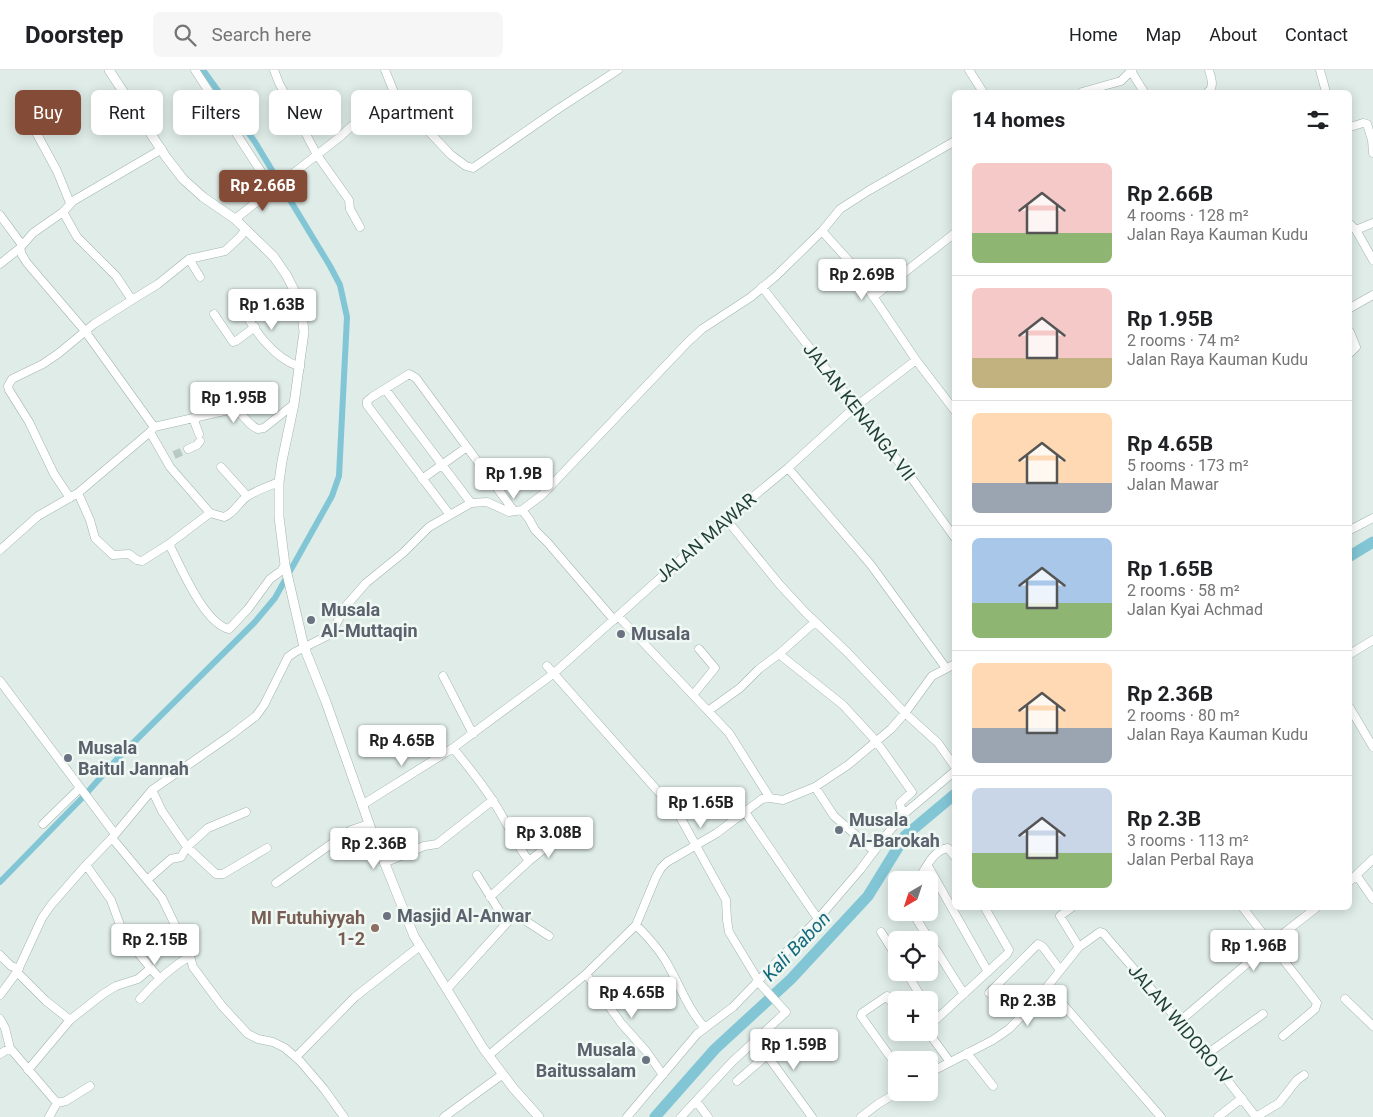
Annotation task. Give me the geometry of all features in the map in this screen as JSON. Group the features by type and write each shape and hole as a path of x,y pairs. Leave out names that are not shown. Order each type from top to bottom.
{"street":[{"path":"109,70 162,149 190,186 235,219 274,258 283,270 301,304 304,332 294,404 284,447 279,482 279,517 285,565 304,647 405,916 420,946 489,1055 514,1089 539,1117"},
{"path":"195,70 275,188"},
{"path":"274,70 317,155 349,200 350,209 360,227"},
{"path":"385,70 393,90"},
{"path":"432,135 451,155 466,166 473,168 618,70"},
{"path":"969,70 982,90"},
{"path":"1209,70 1212,85 1211,90"},
{"path":"1320,70 1325,90"},
{"path":"1089,90 1121,81 1132,71 1143,90"},
{"path":"1352,126 1363,123 1367,124 1372,140 1373,153"},
{"path":"235,219 285,181 351,126"},
{"path":"37,135 57,171 70,203"},
{"path":"0,996 18,971 42,918 51,905 114,836 152,790 256,716 264,706 288,657 331,634 345,607 366,583 403,553 429,527 471,503 487,502 504,511 514,511 522,510 542,495 660,369 697,334 751,297 776,276 822,231 835,214 846,205 952,143"},
{"path":"0,264 33,234 63,212 70,203 162,149"},
{"path":"63,212 77,237 116,276 132,300"},
{"path":"0,215 21,246 22,255 27,263 85,331 152,430 165,460 210,513 224,517 229,515 256,490 279,482"},
{"path":"1373,223 1353,227 1373,260"},
{"path":"70,498 54,474 29,422 8,386 15,377 43,364 85,331 158,284 190,259 225,251 246,229"},
{"path":"822,231 850,262 916,360 952,407"},
{"path":"872,297 952,235"},
{"path":"190,259 200,277"},
{"name":"JALAN KENANGA VII","path":"762,287 914,480 952,534"},
{"path":"1352,307 1373,295"},
{"path":"239,304 272,350 288,362 300,367"},
{"path":"214,314 233,342 254,327"},
{"path":"1352,337 1356,347 1352,351"},
{"name":"JALAN MAWAR","path":"362,805 453,748 553,674 726,519 788,468 855,407 916,360"},
{"path":"450,515 367,405 368,399 409,374 412,375 514,511"},
{"path":"385,389 471,503"},
{"path":"0,550 38,516 78,493 152,430 233,409 240,412 248,424 258,429 264,428 294,404"},
{"path":"188,449 197,445 200,437 194,418"},
{"path":"422,479 467,447"},
{"path":"165,460 174,455"},
{"path":"220,467 248,496"},
{"path":"788,468 864,556 946,668"},
{"path":"78,493 90,520 95,538 113,555 129,554 136,560 142,561 169,544 210,513"},
{"path":"522,510 535,530 616,618 728,733 770,798"},
{"path":"1352,528 1373,518"},
{"path":"726,519 780,585 905,713 938,743 952,763"},
{"path":"169,544 192,592 223,628 229,629 248,609 270,579 281,571 285,565"},
{"path":"708,711 740,688 759,669 815,622"},
{"path":"1352,653 1373,640"},
{"path":"693,695 715,668 699,648"},
{"path":"779,654 843,705 876,741 912,792 900,803 905,813"},
{"path":"489,1055 586,974 636,925 661,868 667,862 718,833 762,799 783,800 815,787 848,765 891,729 929,680 952,665"},
{"path":"547,666 677,812 726,900 729,932 760,983 786,1012 732,1062 681,1117"},
{"path":"443,676 473,734"},
{"path":"1,682 162,898 190,956 193,967 204,984 241,1028 258,1039 273,1042 285,1048 296,1057 312,1074 344,1117"},
{"path":"1352,711 1373,747"},
{"path":"453,748 493,800 529,861"},
{"path":"626,1117 694,1038 760,983 818,919 905,813 952,774"},
{"path":"815,787 836,818 874,852"},
{"path":"43,824 82,789"},
{"path":"152,790 162,811 187,847 216,874 223,874 267,848"},
{"path":"384,863 424,846 437,844 493,800"},
{"path":"147,880 171,859 181,857 187,847 208,828 246,812"},
{"path":"745,812 818,919"},
{"path":"276,882 351,830 369,824"},
{"path":"490,897 555,840"},
{"path":"924,871 938,851 943,848 950,849 952,852"},
{"path":"1373,859 1353,879 1373,899"},
{"path":"86,865 112,900 124,936 159,978"},
{"path":"928,866 952,908"},
{"path":"477,874 490,897 504,915 515,914 549,936"},
{"path":"953,910 988,972"},
{"path":"938,1018 1009,950 986,910"},
{"path":"938,1068 993,1040 1009,1029 1025,1014 1079,948 1056,910"},
{"path":"1060,916 1068,910"},
{"path":"1245,910 1317,1003 1315,1009 1283,1036"},
{"path":"1180,1021 1271,943 1313,910"},
{"path":"447,989 515,914"},
{"path":"918,921 964,994"},
{"path":"636,925 651,940 667,963 684,998 705,1028"},
{"path":"881,932 888,943"},
{"name":"JALAN WIDORO IV","path":"1079,948 1096,932 1103,933 1180,1021 1256,1117"},
{"path":"989,992 1038,944 1043,947 1060,970"},
{"path":"296,1057 355,997 420,946"},
{"path":"0,955 18,971 46,1002 70,1020"},
{"path":"140,1000 159,978 174,965 190,956"},
{"path":"28,1070 70,1020 102,994 116,986 138,979 151,968"},
{"path":"586,974 621,1023 646,1051 662,1075"},
{"path":"1048,986 1161,1117"},
{"path":"888,997 887,996 860,1016 888,1054"},
{"path":"1345,998 1372,1022"},
{"path":"1207,1054 1263,1014"},
{"path":"0,1019 5,1028 10,1048 57,1103"},
{"path":"756,1040 812,1117"},
{"path":"935,1041 950,1062"},
{"path":"0,1054 10,1048"},
{"path":"967,1053 993,1086"},
{"path":"737,1081 767,1055"},
{"path":"444,1117 503,1074"},
{"path":"1256,1117 1279,1103 1297,1080 1304,1075"},
{"path":"49,1117 57,1103 90,1086"},
{"path":"861,1117 888,1098"},
{"path":"1218,1117 1242,1098"},
{"path":"696,1101 708,1117"}],"waterway":[{"path":"0,882 85,795 117,759 254,623 275,598 332,496 339,476 347,317 340,285 255,142 203,70"},
{"name":"Kali Babon","path":"1352,555 1373,542"},
{"name":"Kali Babon","path":"655,1117 715,1049 791,979 868,896 905,836 952,797"}],"tunnel":[{"path":"174,455 188,449"}],"place":[{"name":"Musala Al-Muttaqin","path":"311,620"},
{"name":"Musala","path":"621,634"},
{"name":"Musala Baitul Jannah","path":"68,758"},
{"name":"Musala Al-Barokah","path":"839,830"},
{"name":"Masjid Al-Anwar","path":"387,916"},
{"name":"MI Futuhiyyah 1-2","path":"375,928"},
{"name":"Musala Baitussalam","path":"646,1060"}]}
